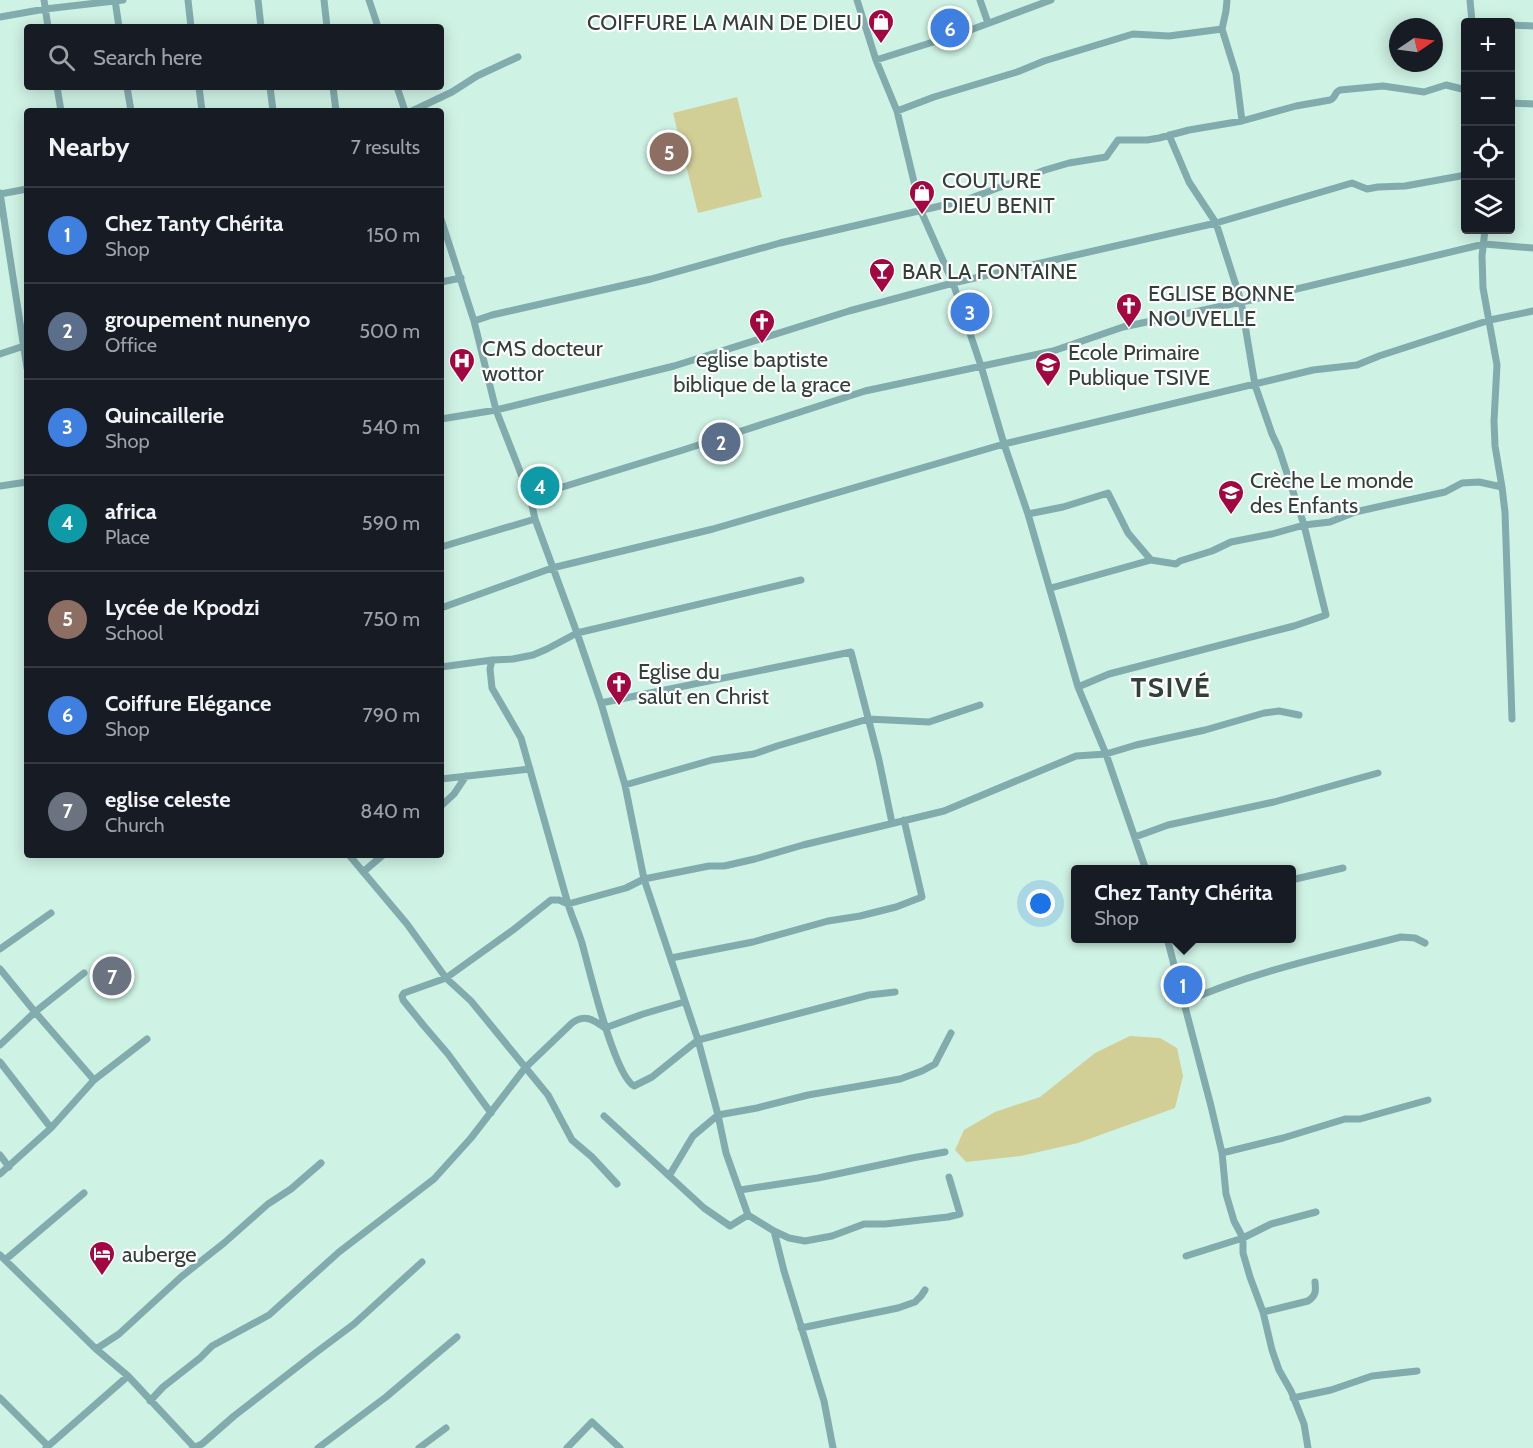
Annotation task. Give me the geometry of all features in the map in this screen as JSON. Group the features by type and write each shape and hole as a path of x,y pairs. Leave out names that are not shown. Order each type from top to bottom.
{"street":[{"path":"44,0 48,24"},
{"path":"0,17 123,0"},
{"path":"188,0 191,24"},
{"path":"258,0 261,24"},
{"path":"324,0 327,24"},
{"path":"369,0 377,24"},
{"path":"857,0 876,60 897,111 921,211 953,283 981,366 1028,514 1078,687 1106,754 1144,865"},
{"path":"980,0 988,23"},
{"path":"876,60 965,32 1051,0"},
{"path":"1227,0 1222,29 1236,74 1242,122"},
{"path":"1470,0 1472,18"},
{"path":"115,1 119,24"},
{"path":"1515,25 1533,26"},
{"path":"897,111 1044,61 1133,34 1169,36 1222,29"},
{"path":"418,108 518,57"},
{"path":"474,321 651,279 780,243 966,200 1045,170 1069,163 1106,158 1118,140 1147,140 1189,130 1242,122 1282,109 1333,100 1336,92 1340,90 1383,86 1424,92 1446,85 1461,89"},
{"path":"58,90 60,108"},
{"path":"128,90 130,108"},
{"path":"199,90 202,108"},
{"path":"270,90 273,108"},
{"path":"333,90 336,108"},
{"path":"398,90 404,108"},
{"path":"1515,103 1533,104"},
{"path":"1078,687 1109,674 1294,626 1326,615 1304,525 1255,385 1241,302 1216,223 1189,182 1169,135"},
{"path":"444,419 496,410 674,366 849,311 953,283 1216,223 1352,183 1366,189 1378,186 1405,186 1461,176"},
{"path":"24,189 0,193 24,333"},
{"path":"444,228 474,321 496,410 530,496 535,519 601,703 625,784 644,879 698,1040 726,1153 748,1215 789,1238 805,1241 832,1236 864,1224 948,1217 960,1214 949,1177"},
{"path":"1485,234 1482,256 1483,288 1497,365 1495,446 1502,487 1506,533 1512,719"},
{"path":"530,496 865,391 1053,351 1123,327 1241,302 1484,244 1533,248"},
{"path":"444,281 461,278"},
{"path":"444,607 552,568 713,529 1004,444 1313,370 1357,365 1490,320 1533,311"},
{"path":"0,354 24,346"},
{"path":"0,486 24,482"},
{"path":"1050,588 1151,560 1176,564 1230,542 1304,525 1329,522 1355,512 1445,492 1462,483 1479,482 1502,487"},
{"path":"1028,514 1063,507 1108,493 1128,533 1151,560"},
{"path":"444,546 535,519"},
{"path":"444,666 533,655 577,633 801,580"},
{"path":"601,703 851,652 879,760 892,823"},
{"path":"492,660 490,669 492,688 521,738 605,1028 629,1084 634,1086 652,1077 698,1040 869,995 895,992"},
{"path":"625,784 712,760 754,754 868,719 929,722 980,705"},
{"path":"491,1113 402,996 404,993 446,978 551,900 559,900 568,904 626,888 644,879 709,866 724,866 755,860 803,844 944,811 1076,756 1106,754 1264,713 1279,711 1299,715"},
{"path":"444,779 530,769"},
{"path":"1135,837 1168,825 1274,802 1378,773"},
{"path":"444,803 454,794 466,776"},
{"path":"671,958 753,942 828,921 860,916 896,907 922,897 904,820"},
{"path":"351,858 407,924 446,978 471,1001 548,1095 572,1140 592,1157 617,1184"},
{"path":"363,872 379,858"},
{"path":"1296,879 1343,867"},
{"path":"0,949 51,913"},
{"path":"1185,1002 1250,976 1401,937 1414,938 1425,943"},
{"path":"1168,943 1222,1153 1226,1194 1234,1221 1243,1238 1243,1253 1279,1370 1291,1391 1304,1424 1308,1448"},
{"path":"0,969 94,1080"},
{"path":"0,1045 35,1012 84,973"},
{"path":"605,1028 684,1002"},
{"path":"150,1401 163,1387 212,1346 269,1315 339,1252 434,1179 491,1113 525,1068 578,1018 585,1017 605,1028"},
{"path":"669,1176 693,1136 718,1115 808,1095 900,1079 935,1064 951,1033"},
{"path":"0,1174 51,1128 94,1080 147,1039"},
{"path":"0,1062 51,1128"},
{"path":"1222,1153 1284,1138 1345,1119 1360,1119 1428,1100"},
{"path":"604,1116 704,1208 730,1226 748,1215"},
{"path":"740,1190 818,1178 945,1152"},
{"path":"0,1155 9,1167"},
{"path":"96,1349 119,1334 181,1277 321,1163"},
{"path":"84,1193 2,1258 96,1349 128,1376 194,1448 354,1324 422,1262"},
{"path":"1186,1256 1243,1238 1271,1224 1316,1212"},
{"path":"774,1231 801,1328 825,1401 833,1448"},
{"path":"1263,1312 1314,1298 1315,1282"},
{"path":"801,1328 898,1308 915,1302 925,1290"},
{"path":"318,1448 386,1397 457,1337"},
{"path":"1293,1398 1331,1390 1372,1376 1417,1371"},
{"path":"1,1403 47,1447 128,1376"},
{"path":"567,1448 592,1422 620,1448"},
{"path":"419,1448 446,1428"}],"shaded area":[{"path":"737,97 762,197 698,213 673,113"},
{"path":"1130,1036 1160,1038 1177,1048 1183,1076 1175,1108 1078,1143 1021,1156 966,1162 955,1150 964,1130 995,1112 1040,1097 1095,1053"}],"place":[{"name":"Coiffure Elégance","path":"950,28"},
{"name":"COIFFURE LA MAIN DE DIEU","path":"881,45"},
{"name":"Lycée de Kpodzi","path":"669,152"},
{"name":"COUTURE DIEU BENIT","path":"922,216"},
{"name":"BAR LA FONTAINE","path":"882,294"},
{"name":"Quincaillerie","path":"970,312"},
{"name":"EGLISE BONNE NOUVELLE","path":"1129,329"},
{"name":"eglise baptiste biblique de la grace","path":"762,345"},
{"name":"CMS docteur wottor","path":"462,384"},
{"name":"Ecole Primaire Publique TSIVE","path":"1048,388"},
{"name":"groupement nunenyo","path":"721,442"},
{"name":"africa","path":"540,486"},
{"name":"Crèche Le monde des Enfants","path":"1231,516"},
{"name":"Eglise du salut en Christ","path":"619,707"},
{"name":"eglise celeste","path":"112,976"},
{"name":"Chez Tanty Chérita","path":"1183,985"},
{"name":"auberge","path":"102,1277"}],"district":[{"name":"TSIVÉ","path":"1171,687"}]}
